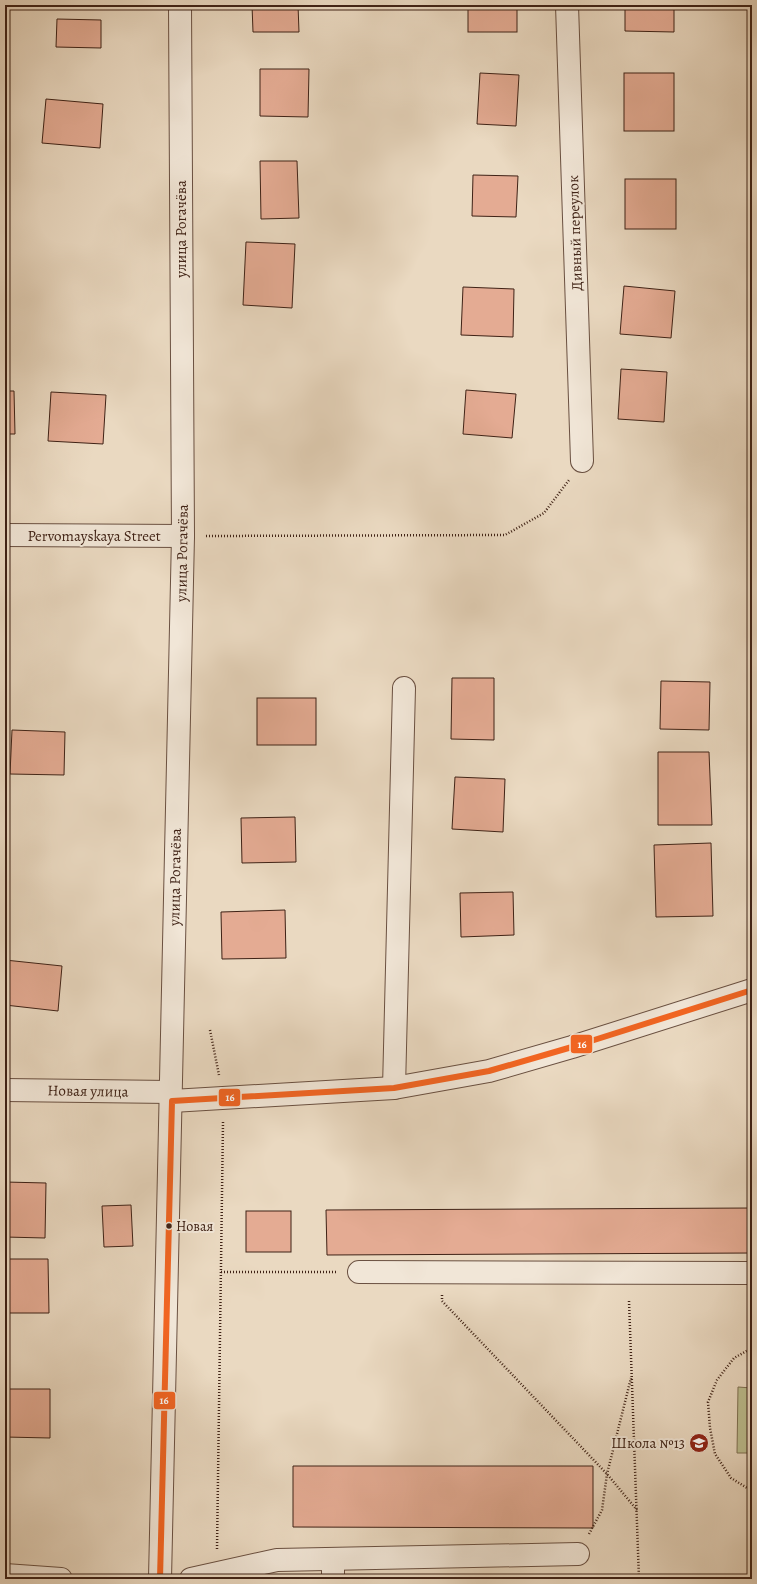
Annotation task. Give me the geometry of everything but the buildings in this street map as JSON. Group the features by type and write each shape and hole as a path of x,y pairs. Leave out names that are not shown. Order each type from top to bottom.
{"street":[{"name":"улица Рогачёва","path":"160,1579 183,536 180,5"},
{"name":"Дивный переулок","path":"567,5 582,461"},
{"name":"Pervomayskaya Street","path":"5,535 183,536"},
{"path":"394,1088 404,688"},
{"name":"Новая улица","path":"5,1090 223,1098 394,1088 489,1071 579,1045 752,990"},
{"path":"359,1272 752,1273"},
{"path":"191,1579 277,1560 333,1569 578,1554"},
{"path":"5,1575 60,1579"}],"path":[{"path":"183,536 505,535 544,513 582,461"},
{"path":"210,1030 223,1098 216,1573"},
{"path":"221,1272 359,1272"},
{"path":"442,1272 442,1302 607,1474 637,1510"},
{"path":"629,1301 639,1579"},
{"path":"752,1348 734,1358 717,1380 708,1402 710,1428 715,1454 731,1478 752,1491"},
{"path":"578,1554 602,1510 607,1474 632,1374"}],"green space":[{"path":"738,1387 752,1388 752,1453 737,1453"}],"transit line":[{"name":"16","path":"160,1579 172,1101 394,1088 489,1071 572,1047 752,990"}],"place":[{"name":"Новая","path":"169,1226"},
{"name":"Школа №13","path":"699,1443"}]}
